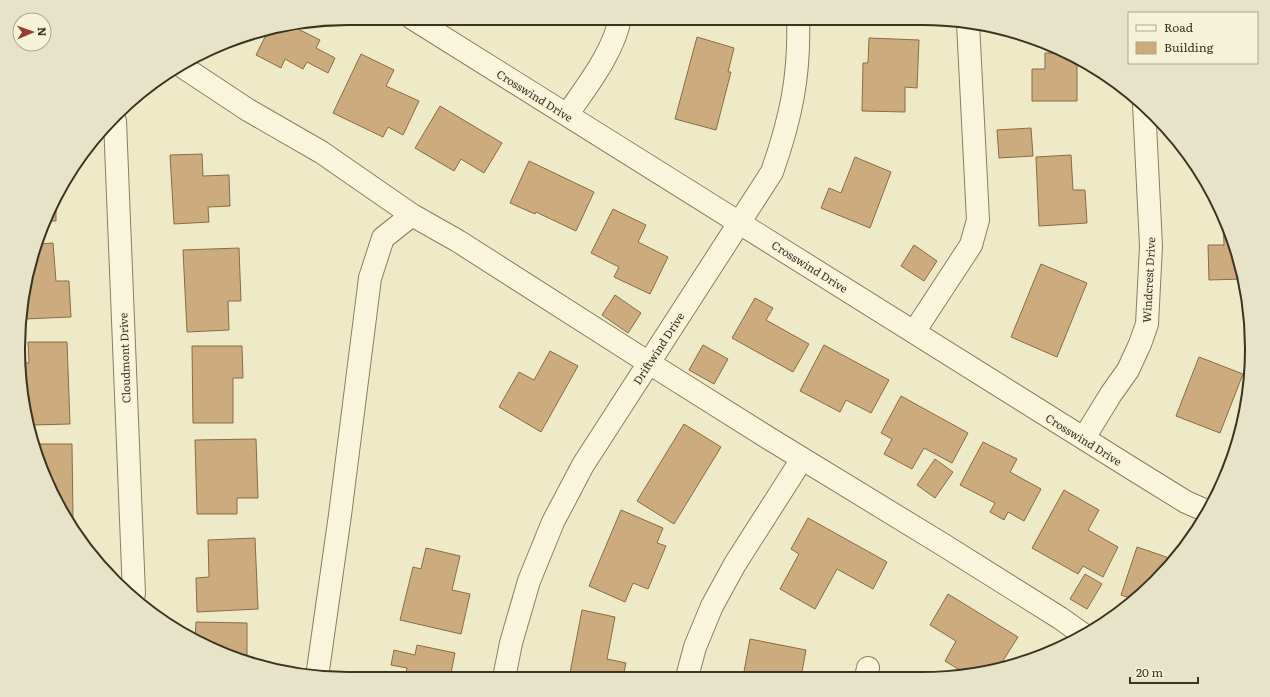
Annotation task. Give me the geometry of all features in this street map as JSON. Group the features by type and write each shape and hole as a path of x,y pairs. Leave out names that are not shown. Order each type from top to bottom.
{"street":[{"name":"Crosswind Drive","path":"423,25 1186,502 1202,509"},
{"path":"567,115 605,58 619,25"},
{"name":"Driftwind Drive","path":"505,672 511,643 529,581 553,522 583,465 772,172 784,138 793,102 798,66 798,25"},
{"path":"914,332 972,245 978,220 968,29"},
{"path":"186,69 248,110 321,152 412,215 458,241 649,363 802,459 942,544 1079,631"},
{"name":"Windcrest Drive","path":"1084,438 1111,394 1128,370 1147,324 1151,246 1145,115"},
{"name":"Cloudmont Drive","path":"114,126 134,591"},
{"path":"318,670 340,515 370,278 383,238 412,215"},
{"path":"689,672 695,647 712,606 735,564 802,459"}],"building":[{"path":"298,29 320,40 316,48 335,58 328,73 307,62 303,69 285,59 281,68 256,55 266,36"},
{"path":"697,37 734,48 728,72 731,72 716,130 675,119"},
{"path":"869,38 919,40 917,88 905,87 905,112 862,111 863,63 868,63"},
{"path":"1045,53 1052,53 1077,65 1077,101 1032,101 1032,69 1045,69"},
{"path":"361,54 394,70 386,86 419,101 403,135 388,127 383,137 333,113"},
{"path":"440,106 502,143 484,173 461,159 454,171 415,148"},
{"path":"1031,128 1033,156 999,158 997,130"},
{"path":"202,154 203,176 229,175 230,206 208,207 209,222 174,224 170,155"},
{"path":"1071,155 1073,190 1085,190 1087,223 1039,226 1036,157"},
{"path":"855,157 891,172 870,228 821,208 829,188 841,193"},
{"path":"529,161 594,192 576,231 536,212 535,214 510,203"},
{"path":"613,209 646,225 638,242 668,257 650,294 614,277 619,267 591,253"},
{"path":"56,210 56,221 52,221"},
{"path":"1224,234 1238,279 1209,280 1208,245 1224,245"},
{"path":"53,243 56,281 69,281 71,317 27,319 31,285 43,244"},
{"path":"914,245 937,261 924,281 901,266"},
{"path":"239,248 241,301 228,301 229,330 187,332 183,250"},
{"path":"1041,264 1087,283 1057,357 1011,337"},
{"path":"615,295 641,313 628,333 602,315"},
{"path":"755,298 773,308 766,320 809,344 793,372 732,338"},
{"path":"28,342 67,342 70,424 34,425 31,412 26,370 26,363 29,363"},
{"path":"703,345 728,359 714,384 689,370"},
{"path":"824,345 889,380 871,413 846,400 840,412 800,391"},
{"path":"192,346 242,346 243,378 233,378 233,423 193,423"},
{"path":"550,351 578,366 541,432 499,407 519,372 534,380"},
{"path":"1199,357 1243,374 1220,433 1176,416"},
{"path":"901,396 968,433 952,463 924,448 912,469 884,454 892,439 881,433"},
{"path":"684,424 721,447 674,524 637,501"},
{"path":"256,439 258,498 237,498 237,514 197,514 195,440"},
{"path":"983,442 1017,459 1010,472 1041,489 1024,521 1008,512 1004,520 990,512 995,503 960,485"},
{"path":"40,444 72,444 73,517 58,492"},
{"path":"935,459 953,472 935,498 917,485"},
{"path":"1064,490 1099,510 1088,530 1118,547 1103,577 1083,566 1078,574 1032,548"},
{"path":"621,510 663,528 657,543 666,546 648,589 633,583 625,602 589,586"},
{"path":"808,518 887,562 873,589 837,569 815,609 780,589 799,554 791,549"},
{"path":"255,538 258,609 197,612 196,578 209,577 208,540"},
{"path":"1137,547 1168,558 1135,592 1128,597 1121,595"},
{"path":"426,548 460,556 452,590 470,594 461,634 400,620 413,567 421,569"},
{"path":"1085,574 1102,584 1087,609 1070,599"},
{"path":"948,594 1018,637 1002,662 959,669 945,661 956,641 930,625"},
{"path":"582,610 615,617 607,659 626,663 624,672 570,672"},
{"path":"196,622 247,623 247,656 205,639 195,634"},
{"path":"750,639 806,650 802,672 744,672"},
{"path":"417,645 455,653 451,672 406,672 407,668 391,665 394,650 415,655"}]}
